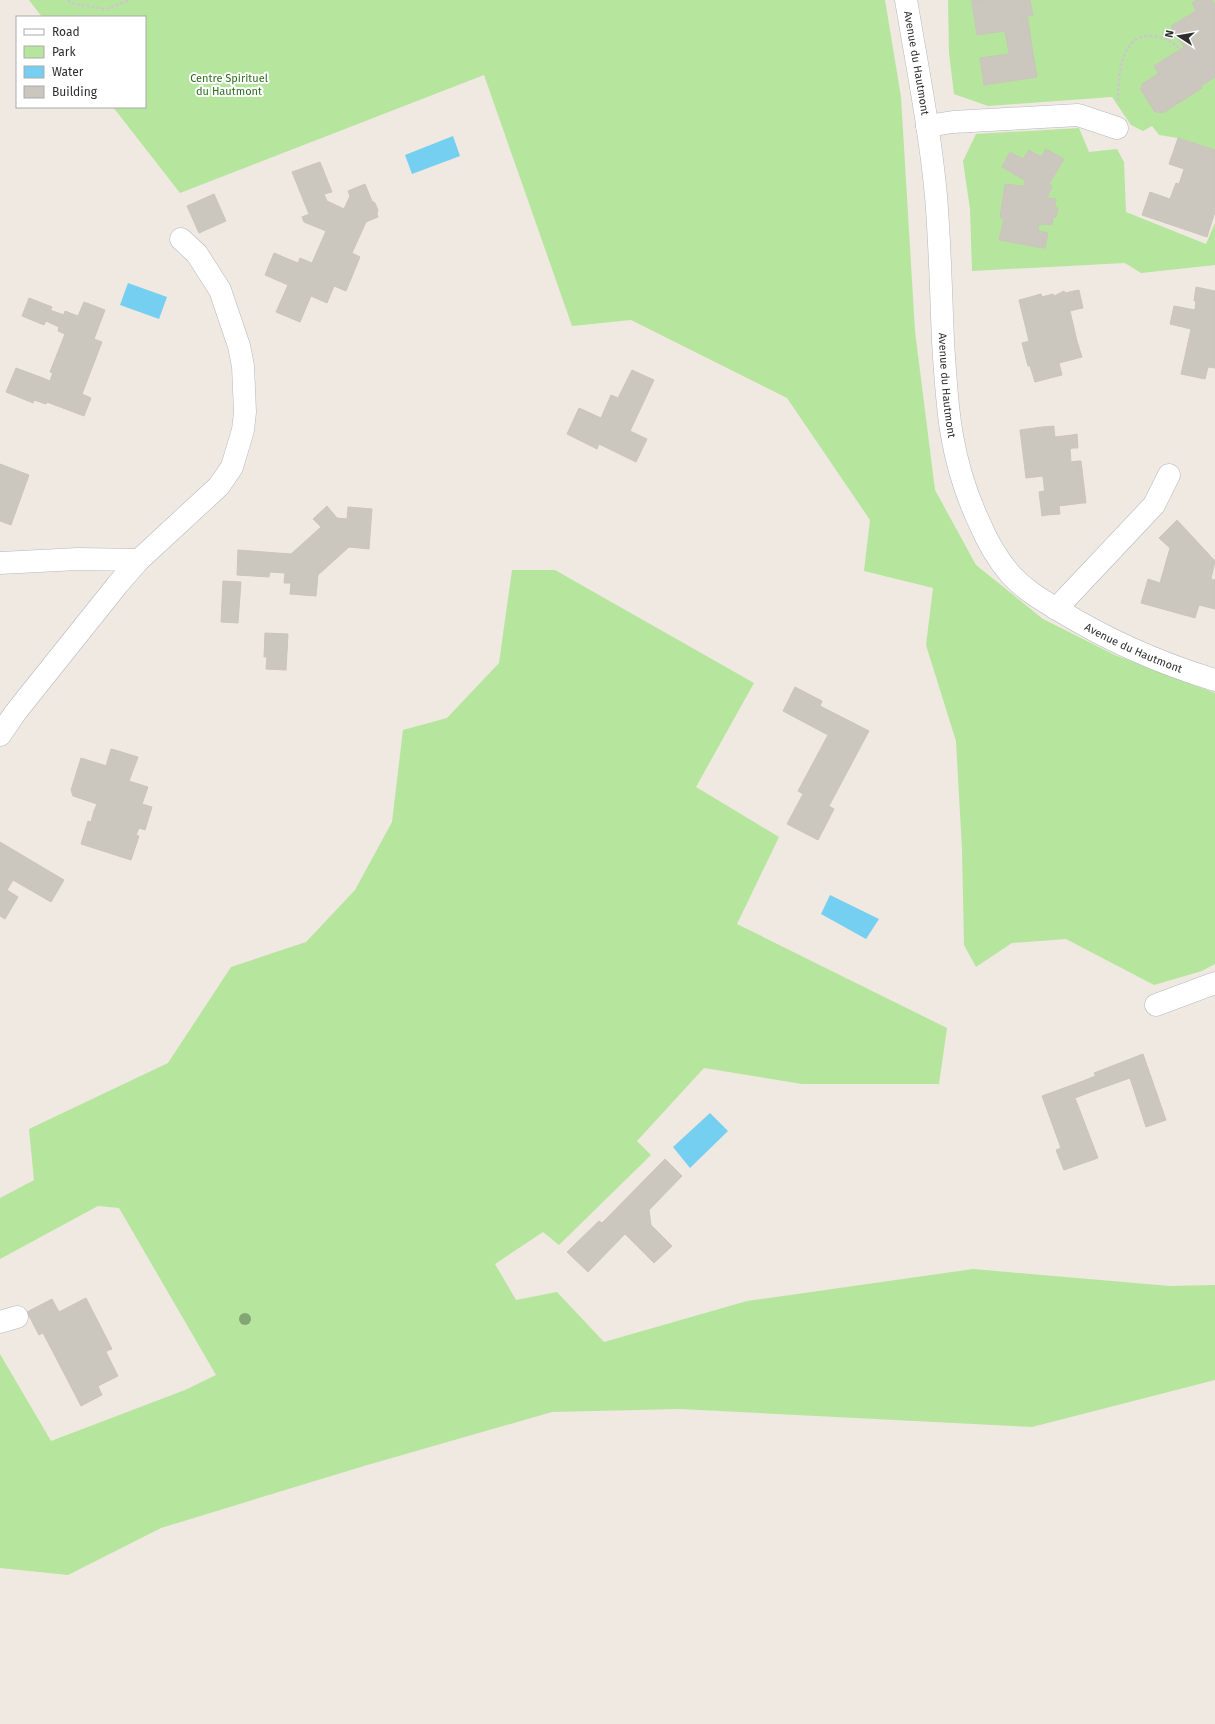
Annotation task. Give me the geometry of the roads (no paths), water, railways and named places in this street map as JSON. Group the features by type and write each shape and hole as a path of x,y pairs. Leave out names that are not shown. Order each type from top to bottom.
{"street":[{"name":"Avenue du Hautmont","path":"906,0 927,126 936,195 948,412 956,461 972,507 998,558 1023,587 1081,624 1123,646 1184,671 1215,680"},
{"name":"Avenue du Hautmont","path":"927,126 953,122 1078,115 1117,128"},
{"path":"0,735 15,713 103,602 139,560 195,510 219,486 232,467 243,430 245,391 243,366 239,346 220,290 197,254 181,239"},
{"path":"1056,609 1154,505 1169,475"},
{"path":"0,563 78,559 139,560"},
{"path":"1156,1005 1215,983"}],"water":[{"path":"453,136 460,156 412,174 405,155"},
{"path":"128,283 167,297 159,319 120,305"},
{"path":"830,895 879,919 866,939 821,914"},
{"path":"710,1113 728,1131 690,1168 673,1147"}],"park label":[{"name":"Centre Spirituel du Hautmont","path":"229,84"}]}
